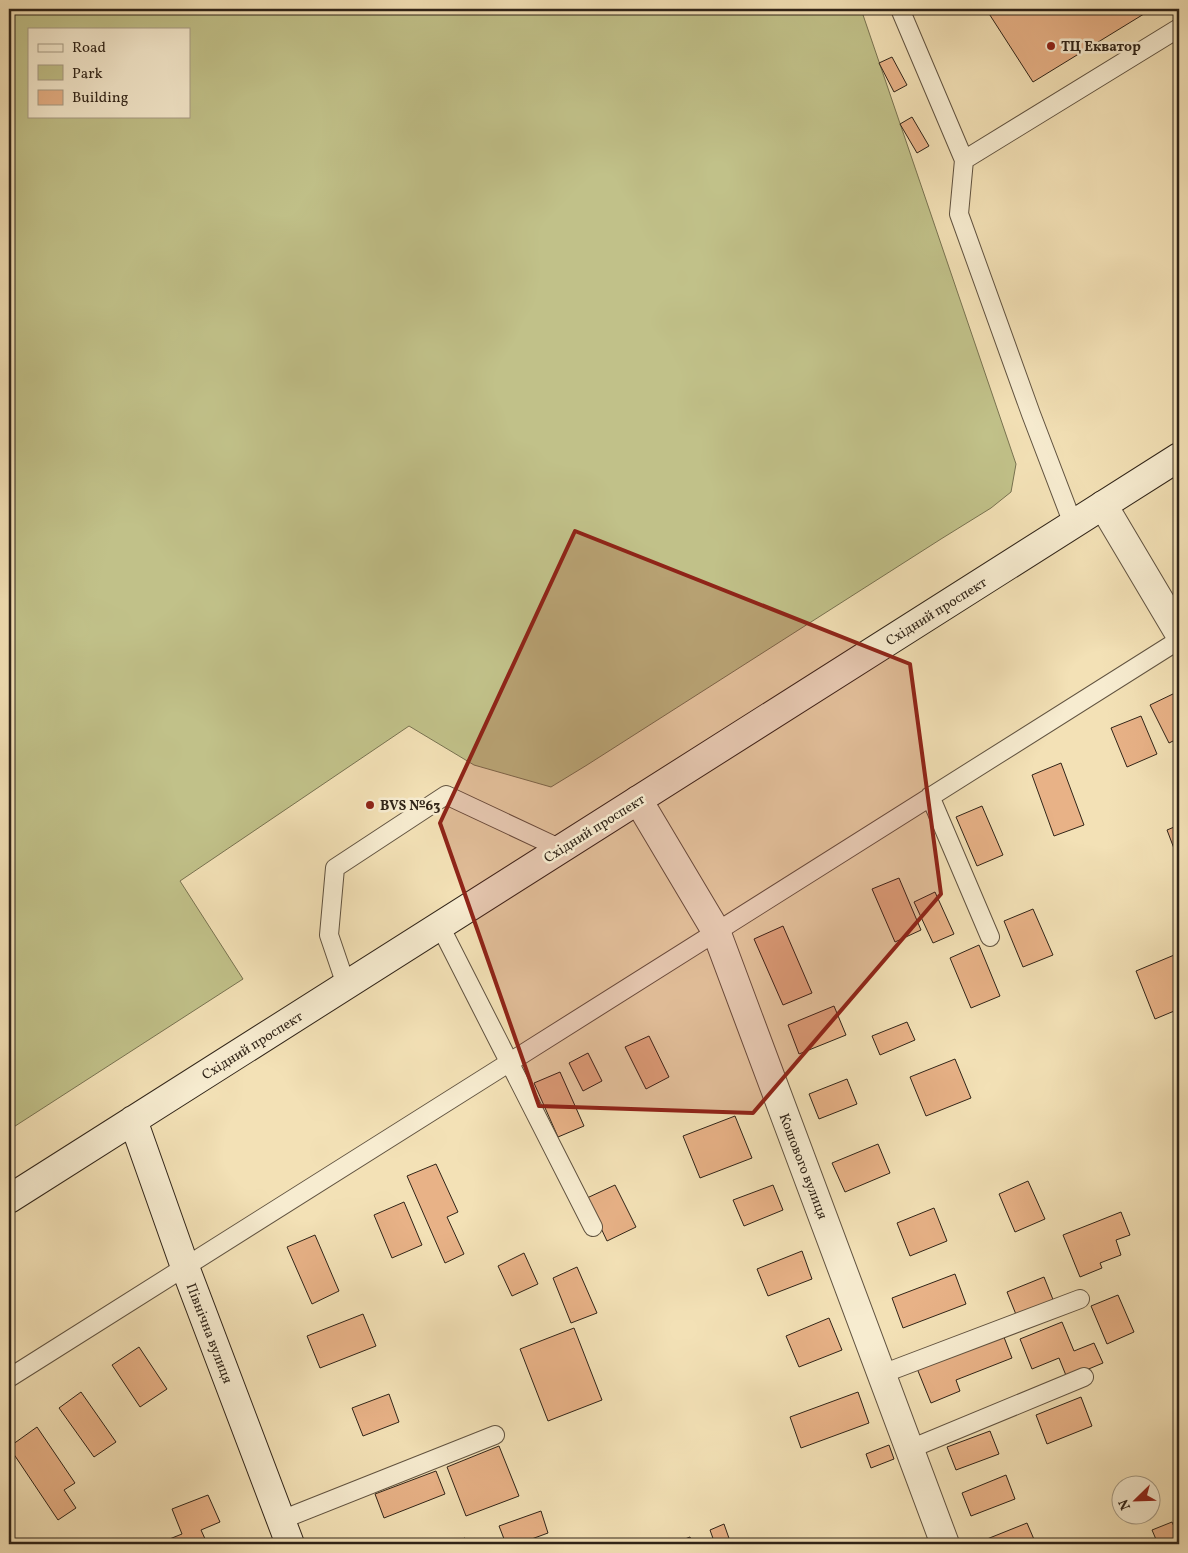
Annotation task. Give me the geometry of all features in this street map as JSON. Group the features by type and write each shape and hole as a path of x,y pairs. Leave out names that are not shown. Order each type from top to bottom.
{"main road":[{"name":"Східний проспект","path":"9,1199 1179,457"},
{"path":"1104,505 1179,633"},
{"name":"Кошового вулиця","path":"638,800 716,931 945,1544"},
{"name":"Північна вулиця","path":"133,1120 185,1267 285,1532"}],"lane":[{"path":"900,9 964,160 960,214 1073,524"},
{"path":"964,160 1179,28"},
{"path":"9,1378 1179,640"},
{"path":"346,985 329,935 335,868 446,794 561,849"},
{"path":"930,796 990,937"},
{"path":"440,926 592,1227"},
{"path":"882,1374 1080,1298"},
{"path":"910,1449 1084,1377"},
{"path":"285,1532 495,1435"}],"highlighted area":[{"path":"575,531 910,664 941,894 753,1113 539,1106 440,823"}],"green space":[{"path":"9,9 861,9 1016,464 1011,492 991,508 551,787 474,765 409,726 180,881 243,979 9,1130"}],"building":[{"name":"ТЦ Екватор","path":"986,9 1152,9 1033,82"},
{"path":"892,57 907,85 894,92 879,63"},
{"path":"912,117 929,146 917,153 900,124"},
{"path":"1175,693 1179,702 1179,738 1169,743 1150,705"},
{"path":"1141,716 1157,754 1127,767 1111,728"},
{"path":"1061,763 1084,825 1054,836 1032,775"},
{"path":"982,806 1003,855 977,866 956,817"},
{"path":"1179,825 1179,858 1178,859 1167,830"},
{"path":"899,878 921,930 895,942 872,889"},
{"path":"935,892 954,934 933,943 914,902"},
{"path":"1033,909 1053,955 1023,967 1004,921"},
{"path":"783,926 812,993 783,1005 754,939"},
{"path":"979,945 1000,996 971,1008 950,958"},
{"path":"1179,953 1179,1009 1155,1019 1136,971"},
{"path":"834,1006 846,1035 799,1054 788,1025"},
{"path":"907,1022 915,1040 880,1055 872,1036"},
{"path":"649,1036 669,1077 646,1089 625,1047"},
{"path":"588,1053 602,1081 583,1091 569,1063"},
{"path":"955,1059 971,1098 926,1116 910,1077"},
{"path":"560,1072 584,1126 558,1137 534,1083"},
{"path":"847,1079 857,1104 819,1119 809,1094"},
{"path":"735,1116 752,1158 700,1178 683,1136"},
{"path":"878,1144 890,1173 845,1192 832,1163"},
{"path":"436,1164 458,1212 447,1217 464,1254 445,1263 407,1176"},
{"path":"1028,1181 1045,1219 1015,1232 999,1194"},
{"path":"615,1185 636,1227 607,1241 587,1198"},
{"path":"773,1185 783,1210 744,1226 733,1200"},
{"path":"404,1202 422,1245 392,1258 374,1215"},
{"path":"934,1208 947,1241 910,1256 897,1223"},
{"path":"1121,1212 1130,1235 1116,1240 1121,1255 1100,1263 1102,1268 1080,1277 1063,1235"},
{"path":"315,1235 339,1291 312,1304 287,1247"},
{"path":"802,1251 812,1279 768,1296 757,1269"},
{"path":"524,1253 538,1284 512,1296 498,1266"},
{"path":"577,1267 597,1313 571,1323 553,1278"},
{"path":"955,1274 966,1304 903,1328 892,1298"},
{"path":"1044,1277 1054,1302 1017,1317 1007,1292"},
{"path":"1118,1295 1134,1332 1107,1344 1091,1306"},
{"path":"363,1314 376,1346 320,1368 307,1336"},
{"path":"829,1318 842,1350 799,1367 786,1336"},
{"path":"1062,1322 1074,1351 1094,1343 1103,1363 1067,1378 1059,1358 1032,1369 1020,1339"},
{"path":"574,1328 602,1400 548,1421 520,1349"},
{"path":"1002,1332 1012,1358 956,1380 960,1391 931,1403 916,1366"},
{"path":"139,1347 167,1389 140,1407 112,1365"},
{"path":"81,1392 116,1442 94,1457 59,1408"},
{"path":"858,1392 869,1423 801,1448 790,1417"},
{"path":"389,1394 399,1422 363,1436 352,1408"},
{"path":"1081,1397 1092,1426 1047,1444 1036,1415"},
{"path":"37,1427 75,1483 64,1490 76,1508 58,1520 9,1447"},
{"path":"990,1431 999,1454 956,1470 947,1447"},
{"path":"889,1445 894,1459 871,1468 866,1454"},
{"path":"499,1446 519,1496 466,1516 447,1467"},
{"path":"436,1471 445,1494 384,1518 375,1494"},
{"path":"1006,1475 1015,1499 971,1516 962,1493"},
{"path":"208,1495 220,1522 201,1530 206,1541 198,1544 169,1544 167,1540 182,1534 172,1509"},
{"path":"541,1511 548,1533 518,1544 506,1544 499,1526"},
{"path":"1172,1522 1179,1538 1179,1544 1158,1544 1152,1530"},
{"path":"1027,1523 1036,1544 989,1544 987,1539"},
{"path":"724,1524 731,1544 715,1544 710,1530"},
{"path":"690,1537 693,1544 672,1544"},
{"path":"465,1538 467,1544 448,1544"}],"place":[{"name":"ТЦ Екватор","path":"1051,46"},
{"name":"BVS №63","path":"370,805"}]}
